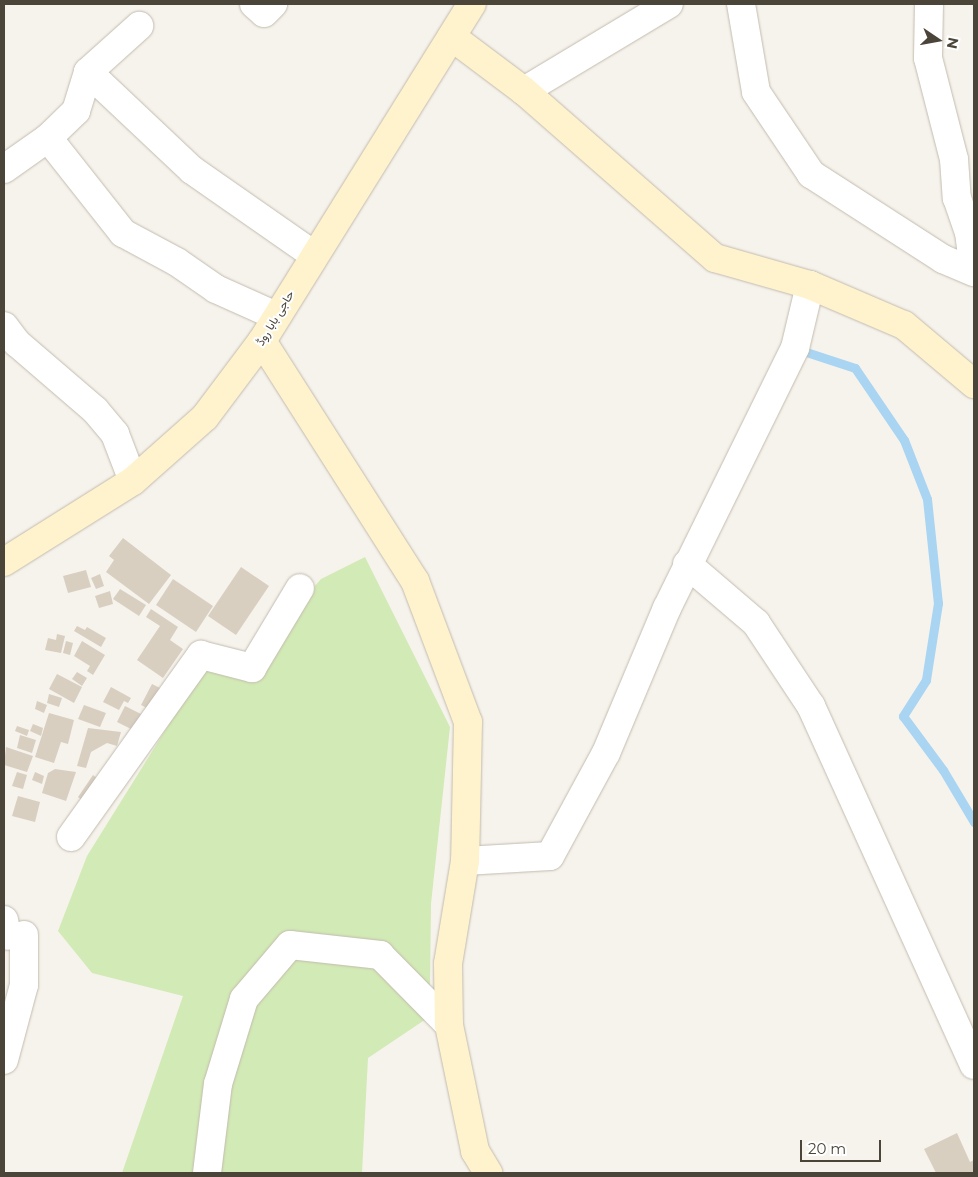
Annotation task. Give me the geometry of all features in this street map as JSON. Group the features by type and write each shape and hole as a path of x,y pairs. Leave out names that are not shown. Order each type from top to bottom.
{"street":[{"path":"254,4 264,13 273,4"},
{"name":"حاجی بابا روڈ","path":"4,562 133,482 204,417 262,341 314,254 472,4"},
{"path":"524,91 669,4"},
{"path":"741,4 756,92 811,174 943,258 974,272"},
{"path":"929,4 928,58 954,159 957,198 969,232 974,272"},
{"path":"4,169 48,138 76,111 88,72 138,26"},
{"path":"452,37 524,91 715,258 810,285 904,325 974,384"},
{"path":"88,72 192,170 314,254"},
{"path":"48,138 123,233 177,262 216,289 276,316"},
{"path":"465,861 550,856 606,753 687,564 738,468 795,348 810,285"},
{"path":"4,326 17,343 95,410 115,434 133,482"},
{"path":"262,341 415,581 468,722 465,861 448,964 450,1025 475,1151 488,1173"},
{"path":"687,564 756,623 811,706 974,1065"},
{"path":"71,837 201,656 252,668 300,588"},
{"path":"4,1060 24,986 12,930"},
{"path":"207,1173 218,1084 244,999 290,946 380,955 450,1025"}],"green space":[{"path":"365,557 450,727 431,904 430,987 435,1013 368,1058 362,1173 122,1173 183,996 92,973 58,931 87,856 204,668 258,682 302,600 321,579"}],"building":[{"path":"123,538 171,575 149,604 106,572 114,560 109,556"},
{"path":"241,567 269,586 236,635 208,616"},
{"path":"86,570 91,587 68,593 63,576"},
{"path":"100,574 104,586 96,589 91,578"},
{"path":"173,579 213,606 196,632 156,605"},
{"path":"120,589 146,605 139,616 113,599"},
{"path":"110,591 113,604 99,608 95,596"},
{"path":"151,609 178,627 170,640 183,649 163,678 137,660 160,626 146,617"},
{"path":"77,626 85,630 87,627 106,638 101,647 74,631"},
{"path":"57,634 65,636 61,653 45,650 48,638 56,640"},
{"path":"66,641 73,643 70,655 63,653"},
{"path":"82,641 105,655 93,675 87,671 90,666 74,656"},
{"path":"77,672 87,678 82,686 72,679"},
{"path":"57,674 82,687 74,703 49,689"},
{"path":"152,684 166,691 155,712 141,705"},
{"path":"111,687 131,698 128,703 124,701 119,710 103,702"},
{"path":"49,694 62,698 59,707 47,703"},
{"path":"37,701 47,705 44,713 35,709"},
{"path":"84,705 106,713 100,727 78,719"},
{"path":"125,706 147,717 139,733 117,722"},
{"path":"49,713 74,720 68,744 61,742 54,763 35,757"},
{"path":"33,724 43,728 41,736 30,731"},
{"path":"17,726 29,730 27,736 15,731"},
{"path":"88,728 121,732 117,746 107,743 91,752 86,768 77,766"},
{"path":"20,735 36,740 32,753 17,748"},
{"path":"6,747 33,756 27,772 4,765"},
{"path":"55,769 76,772 66,801 42,793 48,773"},
{"path":"17,772 27,775 23,789 12,786"},
{"path":"35,772 44,776 42,784 32,780"},
{"path":"93,775 101,781 85,803 78,797"},
{"path":"18,796 40,802 35,822 12,816"},
{"path":"957,1133 970,1162 974,1160 974,1173 936,1173 924,1149"}],"waterway":[{"path":"797,349 855,368 904,440 927,499 938,603 926,680 903,716 943,770 974,822"}]}
